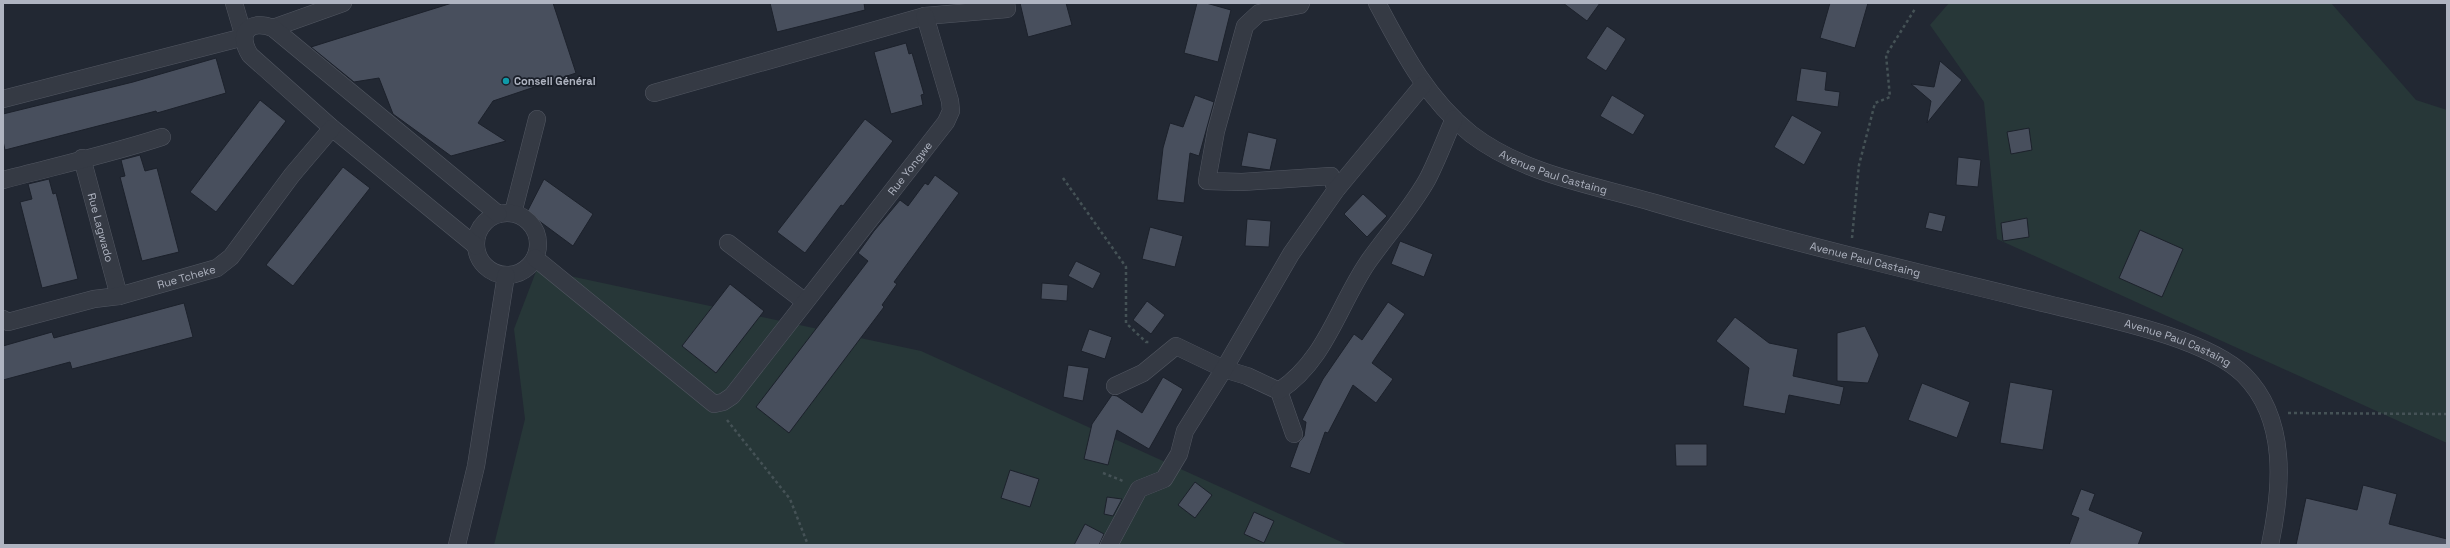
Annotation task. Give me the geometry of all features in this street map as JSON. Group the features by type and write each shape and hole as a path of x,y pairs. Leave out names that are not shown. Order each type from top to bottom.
{"street":[{"path":"234,3 244,37 244,46 250,55 332,128 476,246"},
{"path":"273,28 343,3"},
{"path":"654,93 925,16 1008,9 1006,3"},
{"path":"1301,3 1300,5 1259,13 1245,26 1216,131 1207,181 1242,182 1331,176 1336,190"},
{"name":"Avenue Paul Castaing","path":"1377,3 1423,86 1454,119 1494,149 1526,166 1772,237 2133,324 2168,336 2223,359 2245,375 2270,412 2279,465 2270,545"},
{"name":"Rue Yongwe","path":"714,404 723,402 732,396 804,301 939,132 951,111 925,16"},
{"path":"244,37 247,30 253,25 262,23 273,28 506,213 530,222 535,230 538,244 535,258 523,270 506,275 495,273 486,266 479,257 476,246 477,235 489,218 506,213"},
{"path":"3,99 244,37"},
{"path":"1109,545 1139,490 1164,479 1180,454 1184,431 1224,369 1291,254 1336,190 1423,86"},
{"path":"506,213 537,119"},
{"path":"1279,391 1296,379 1329,335 1368,263 1396,227 1427,180 1454,119"},
{"name":"Rue Tcheke","path":"3,319 8,322 94,299 119,296 217,268 230,256 292,175 332,128"},
{"path":"3,180 82,158 119,151 162,137"},
{"name":"Rue Lagwado","path":"82,158 119,296"},
{"path":"728,243 804,301"},
{"path":"535,258 714,404"},
{"path":"457,545 476,466 506,275"},
{"path":"1115,386 1143,372 1176,346 1224,369 1247,376 1279,391 1294,434"}],"path":[{"path":"1850,257 1859,165 1875,103 1890,96 1886,55 1915,9"},
{"path":"1063,178 1126,267 1126,323 1146,342 1176,346"},
{"path":"714,404 790,499 808,545"},
{"path":"2270,412 2447,414"}],"shaded area":[{"path":"1949,3 2331,3 2416,100 2447,110 2447,443 1997,239 1984,102 1930,25"},
{"path":"537,269 921,351 1348,545 494,545 525,419 514,329"}],"building":[{"name":"Conseil Général","path":"452,3 553,3 576,73 493,101 478,123 506,141 451,156 393,114 379,78 354,82 311,47"},
{"path":"770,3 864,3 865,10 777,32"},
{"path":"1020,3 1066,3 1072,25 1028,37"},
{"path":"1197,3 1206,3 1231,10 1218,62 1184,53"},
{"path":"1563,3 1600,3 1587,21"},
{"path":"1830,3 1868,3 1855,48 1820,38"},
{"path":"1607,26 1626,39 1606,71 1586,58"},
{"path":"906,43 909,54 912,53 924,94 921,95 923,105 891,114 874,52"},
{"path":"216,58 226,93 157,113 156,111 5,150 3,141 3,114 133,82"},
{"path":"1940,61 1962,80 1927,123 1931,101 1911,84 1934,87"},
{"path":"1801,68 1827,72 1825,90 1840,92 1838,107 1796,101"},
{"path":"1195,95 1214,102 1199,156 1190,153 1184,203 1157,200 1163,148 1170,123 1183,127"},
{"path":"1612,95 1645,115 1633,135 1600,116"},
{"path":"260,100 286,121 216,212 190,192"},
{"path":"1792,115 1822,132 1804,165 1774,147"},
{"path":"865,119 893,141 843,206 841,205 805,253 777,232"},
{"path":"2029,128 2032,150 2011,154 2007,132"},
{"path":"1248,132 1277,139 1270,170 1241,166"},
{"path":"140,155 145,171 157,168 179,252 142,261 120,177 125,176 121,160"},
{"path":"1958,157 1981,160 1978,187 1956,185"},
{"path":"343,167 370,188 293,286 266,265"},
{"path":"935,175 959,193 894,282 897,284 882,305 884,307 789,433 756,407 868,261 858,253 874,231 900,200 908,206 925,183 928,185"},
{"path":"49,179 53,194 56,193 78,279 42,288 20,202 32,199 28,184"},
{"path":"544,179 593,214 573,246 527,212"},
{"path":"1363,194 1387,216 1367,237 1344,214"},
{"path":"1929,212 1946,216 1942,232 1925,228"},
{"path":"2027,218 2029,237 2003,241 2001,223"},
{"path":"1247,219 1271,221 1269,247 1245,246"},
{"path":"1150,227 1183,236 1175,267 1142,259"},
{"path":"2140,230 2183,249 2162,297 2119,278"},
{"path":"1400,241 1433,254 1424,277 1391,264"},
{"path":"1076,261 1101,273 1093,289 1068,276"},
{"path":"1042,283 1068,285 1067,301 1041,299"},
{"path":"730,284 764,311 716,373 682,346"},
{"path":"1147,301 1165,315 1151,334 1133,320"},
{"path":"1388,302 1405,314 1372,363 1393,379 1376,403 1353,385 1328,433 1325,432 1310,474 1290,467 1299,442 1304,436 1306,422 1302,420 1323,379 1354,334 1362,340"},
{"path":"184,303 193,337 72,369 70,362 3,380 3,346 52,332 54,338"},
{"path":"1735,317 1769,343 1798,349 1793,376 1844,387 1840,405 1789,395 1785,414 1743,406 1749,368 1716,341"},
{"path":"1865,326 1879,355 1868,383 1837,381 1837,333"},
{"path":"1089,329 1112,337 1105,359 1081,351"},
{"path":"1068,365 1089,368 1083,401 1063,397"},
{"path":"1163,377 1183,389 1149,449 1117,430 1108,465 1084,459 1092,424 1112,395 1117,396 1142,413"},
{"path":"2010,382 2053,390 2043,450 2000,443"},
{"path":"1922,383 1970,402 1957,438 1908,420"},
{"path":"1675,444 1707,444 1707,466 1676,466"},
{"path":"1010,470 1039,479 1030,507 1001,498"},
{"path":"1195,482 1212,495 1195,518 1178,505"},
{"path":"2363,485 2397,494 2389,524 2447,539 2447,545 2296,545 2306,498 2357,510"},
{"path":"2081,489 2095,494 2089,510 2143,532 2138,545 2069,545 2079,518 2071,515"},
{"path":"1107,497 1122,499 1113,516 1104,514"},
{"path":"1254,512 1274,521 1264,543 1244,534"},
{"path":"1085,524 1104,534 1099,545 1074,545"}],"place":[{"name":"Conseil Général","path":"506,81"}]}
